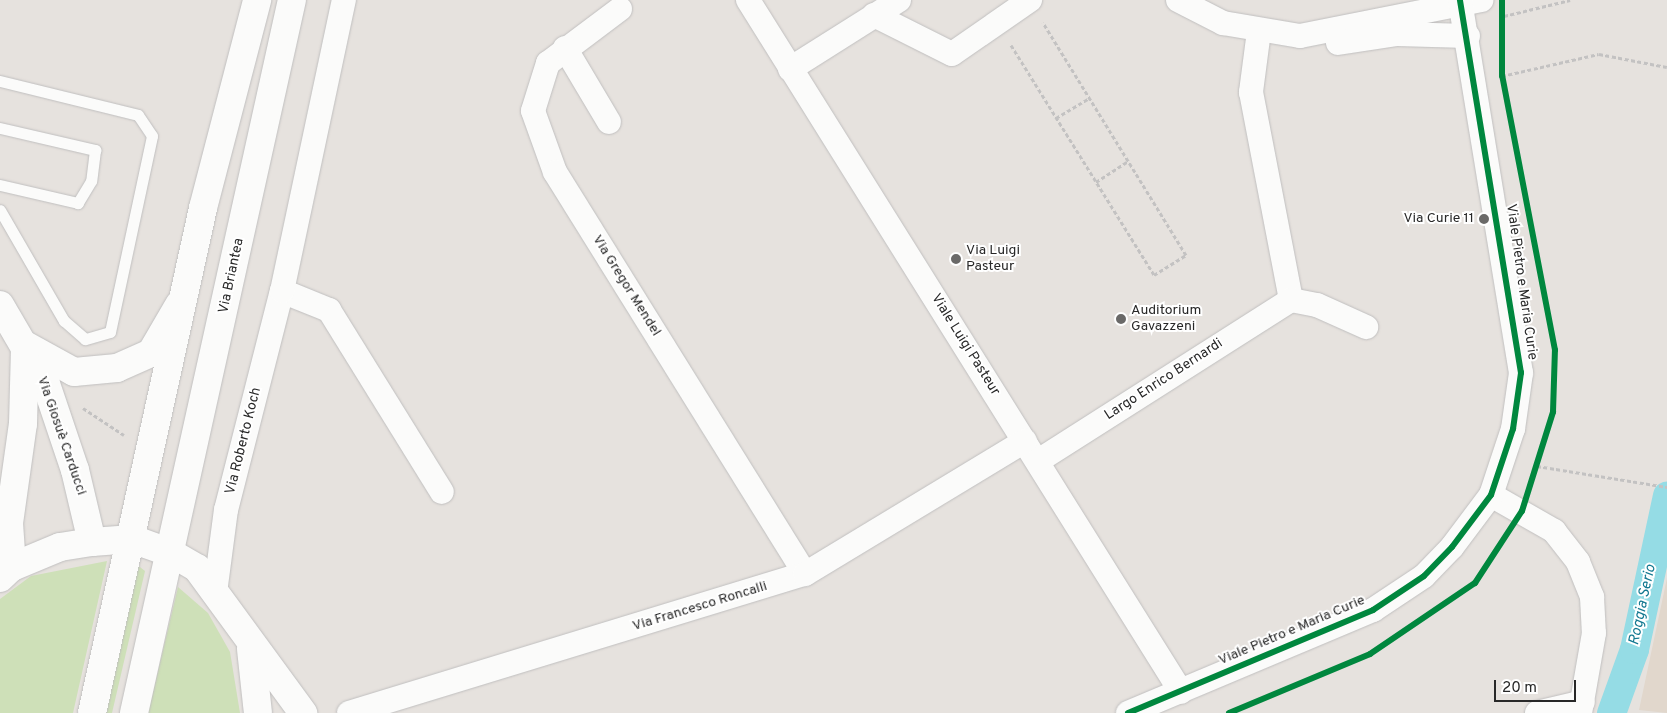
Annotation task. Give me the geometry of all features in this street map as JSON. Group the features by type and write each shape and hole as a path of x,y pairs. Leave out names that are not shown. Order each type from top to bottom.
{"main road":[{"path":"92,713 184,297 257,0"},
{"name":"Via Briantea","path":"171,552 292,0"},
{"path":"0,305 25,345 74,372 117,368 151,353 184,297"},
{"name":"Via Giosuè Carducci","path":"25,345 46,384 75,470 92,542"},
{"name":"Via Giosuè Carducci","path":"25,345 22,424 9,523 6,572 60,547 92,542 132,539 171,552 197,568 251,648 258,713"},
{"path":"134,713 171,552"},
{"path":"251,648 303,713"}],"street":[{"name":"Via Roberto Koch","path":"215,593 226,510 282,291 344,0"},
{"name":"Viale Luigi Pasteur","path":"748,0 1181,692"},
{"path":"790,69 899,0"},
{"path":"1178,0 1223,23 1259,31 1300,36 1330,44 1397,34 1468,36"},
{"path":"1300,36 1467,1"},
{"name":"Viale Pietro e Maria Curie","path":"1128,713 1373,610 1424,576 1452,547 1491,495 1513,428 1521,373 1468,36 1467,1"},
{"path":"874,15 952,54 1030,2"},
{"name":"Via Gregor Mendel","path":"620,9 565,48 548,63 533,110 555,172 805,574"},
{"path":"1259,31 1251,92 1291,300 1317,305 1366,327"},
{"path":"565,48 609,122"},
{"path":"282,291 329,310 442,492"},
{"name":"Largo Enrico Bernardi","path":"1031,451 1291,300"},
{"name":"Via Francesco Roncalli","path":"349,713 805,574 1031,451"},
{"path":"1491,495 1554,531 1578,562 1592,597 1594,633 1581,707 1537,713"}],"lane":[{"path":"0,81 138,115 152,136 110,332 85,339 64,321 0,210"},
{"path":"0,128 95,150 91,181 78,203 0,185"}],"path":[{"path":"1504,16 1570,0"},
{"path":"998,24 1154,275 1186,255 1030,2"},
{"path":"1503,8 1503,29"},
{"path":"1502,76 1599,54 1667,67"},
{"path":"1501,68 1504,86"},
{"path":"1056,118 1089,98"},
{"path":"1096,182 1128,161"},
{"path":"1522,511 1540,457"},
{"path":"1537,466 1667,486"}],"shaded area":[{"path":"1667,578 1667,713 1639,710"}],"green space":[{"path":"107,561 73,713 0,713 0,599 31,576"},
{"path":"136,564 145,571 112,713 100,713"},
{"path":"178,587 208,613 230,652 240,713 148,713"}],"waterway":[{"name":"Roggia Serio","path":"1611,713 1634,649 1667,495"}],"cycle path":[{"path":"1128,713 1373,610 1424,576 1452,547 1491,495 1513,429 1521,373 1460,0"},
{"path":"1229,713 1370,654 1475,583 1522,511 1553,412 1555,350 1502,76 1502,0"}],"place":[{"name":"Via Curie 11","path":"1484,219"},
{"name":"Via Luigi Pasteur","path":"956,259"},
{"name":"Auditorium Gavazzeni","path":"1121,319"}]}
